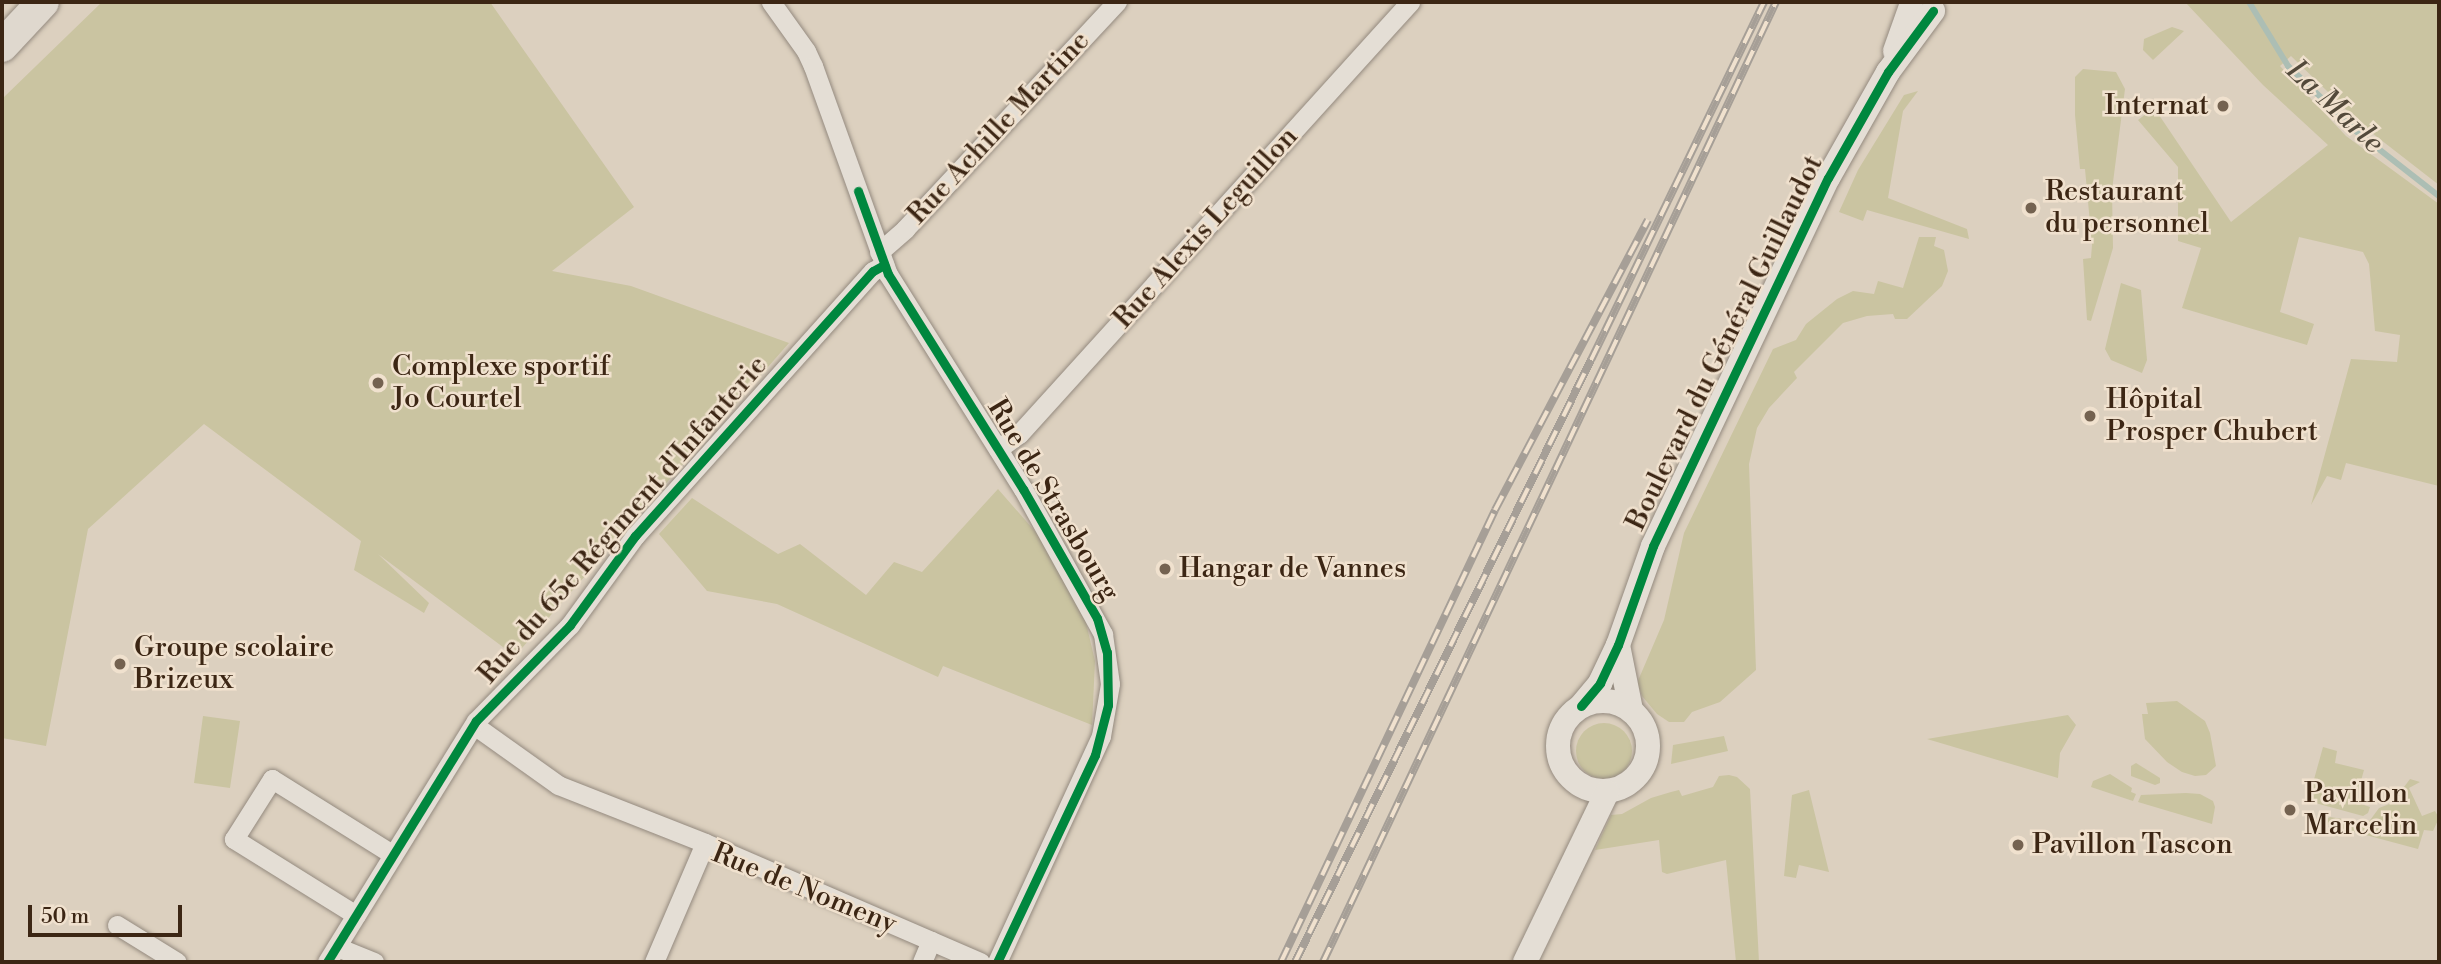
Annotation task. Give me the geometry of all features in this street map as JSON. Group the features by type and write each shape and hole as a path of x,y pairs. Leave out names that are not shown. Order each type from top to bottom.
{"highway":[{"path":"2,46 43,2"}],"street":[{"name":"Rue de Strasbourg","path":"771,2 802,44 813,66 881,259 998,449 1097,618 1103,634 1110,684 1108,705 1094,755 997,962"},
{"name":"Rue Achille Martine","path":"881,259 905,229 1117,2"},
{"name":"Rue Alexis Leguillon","path":"998,449 1019,434 1410,2"},
{"name":"Boulevard du Général Guillaudot","path":"1581,706 1600,683 1618,645 1653,547 1806,223 1925,5"},
{"name":"Rue du 65e Régiment d'Infanterie","path":"332,954 474,724 570,625 635,536 881,259"},
{"path":"1618,645 1630,710"},
{"path":"1607,701 1630,710 1645,728 1648,755 1643,767 1632,782 1607,792 1581,786 1564,769 1559,758 1561,729 1569,716 1581,706 1607,701"},
{"path":"474,724 558,785 705,843"},
{"path":"356,915 234,839 272,779 392,854"},
{"path":"1525,962 1607,792"},
{"name":"Rue de Nomeny","path":"654,962 705,843 980,962"},
{"path":"117,925 177,962"},
{"path":"922,962 931,941"},
{"path":"332,954 374,962"}],"shaded area":[{"name":"Complexe sportif Jo Courtel","path":"102,2 490,2 634,207 552,271 631,286 789,343 515,656 378,554 429,603 424,613 354,570 361,541 204,424 88,529 46,746 2,738 2,99"},
{"path":"2185,2 2439,2 2439,185 2363,126 2291,56 2280,66 2346,136 2439,204 2439,486 2346,463 2341,480 2327,476 2311,505 2351,359 2397,362 2400,335 2375,331 2369,264 2363,252 2299,237 2280,312 2314,324 2307,345 2182,308 2201,248 2178,241 2178,167 2138,120 2147,113 2159,115 2231,222 2328,145 2263,85"},
{"path":"2172,27 2184,31 2153,60 2143,50 2144,39"},
{"path":"2083,69 2116,72 2125,89 2112,190 2113,248 2091,321 2087,320 2083,259 2091,258 2092,245 2085,169 2080,169 2075,115 2075,77"},
{"path":"1918,91 1903,111 1888,198 1967,229 1969,239 1867,210 1863,221 1839,212 1858,170 1904,95"},
{"path":"1919,237 1936,237 1934,246 1944,250 1948,271 1942,286 1907,319 1895,319 1893,314 1867,316 1843,323 1794,372 1797,378 1769,408 1757,428 1749,464 1756,670 1720,702 1692,712 1684,722 1669,722 1657,714 1642,696 1637,683 1664,620 1684,533 1773,349 1796,340 1806,324 1837,299 1853,291 1874,294 1878,281 1903,288"},
{"path":"2121,283 2141,290 2147,360 2142,373 2111,360 2105,349"},
{"path":"998,489 1053,552 1082,606 1095,661 1092,725 943,666 938,677 777,604 707,591 659,534 692,498 778,554 800,544 866,595 894,562 922,572"},
{"path":"2177,701 2205,721 2210,733 2216,766 2206,775 2195,776 2182,772 2167,762 2145,739 2142,714 2148,714 2146,703"},
{"path":"2068,715 2076,725 2060,753 2058,778 1927,739"},
{"path":"203,716 240,721 230,788 194,783"},
{"path":"1599,723 1609,723 1624,731 1630,740 1630,762 1624,771 1609,779 1599,779 1581,767 1576,756 1576,746 1588,728"},
{"path":"1724,736 1728,751 1671,764 1673,745"},
{"path":"2323,747 2337,751 2335,763 2364,770 2355,802 2370,807 2368,813 2363,816 2308,801"},
{"path":"2136,763 2160,778 2160,783 2155,785 2131,776 2131,766"},
{"path":"2110,774 2132,788 2131,792 2136,794 2133,801 2091,787 2093,781"},
{"path":"1719,776 1737,777 1750,789 1759,962 1736,962 1726,860 1667,874 1662,872 1659,840 1595,850 1611,815 1622,814 1651,798 1671,792 1679,790 1682,796 1713,787"},
{"path":"2410,779 2420,782 2409,788 2422,816 2435,811 2439,818 2433,831 2424,830 2418,849 2321,823 2330,817 2368,823 2379,808 2392,803"},
{"path":"1809,790 1829,872 1799,865 1796,878 1784,876 1792,795"},
{"path":"2200,794 2213,801 2215,807 2212,824 2138,802 2141,795"}],"waterway":[{"name":"La Marle","path":"2249,2 2288,66 2357,132 2439,196"}],"railway":[{"path":"1295,962 1764,2"},
{"path":"1323,962 1776,2"},
{"path":"1281,962 1495,510 1648,220"}],"cycle path":[{"path":"1581,706 1600,683 1618,645 1653,546 1828,178 1888,72 1933,11"},
{"path":"858,191 888,274 1023,489 1097,618 1107,652 1108,705 1095,755 997,962"},
{"path":"327,962 476,721 570,625 635,536 873,271 884,265"}],"place":[{"name":"Internat","path":"2223,106"},
{"name":"Restaurant du personnel","path":"2031,208"},
{"name":"Complexe sportif Jo Courtel","path":"378,383"},
{"name":"Hôpital Prosper Chubert","path":"2090,416"},
{"name":"Hangar de Vannes","path":"1165,569"},
{"name":"Groupe scolaire Brizeux","path":"120,664"},
{"name":"Pavillon Marcelin","path":"2290,810"},
{"name":"Pavillon Tascon","path":"2018,845"}]}
